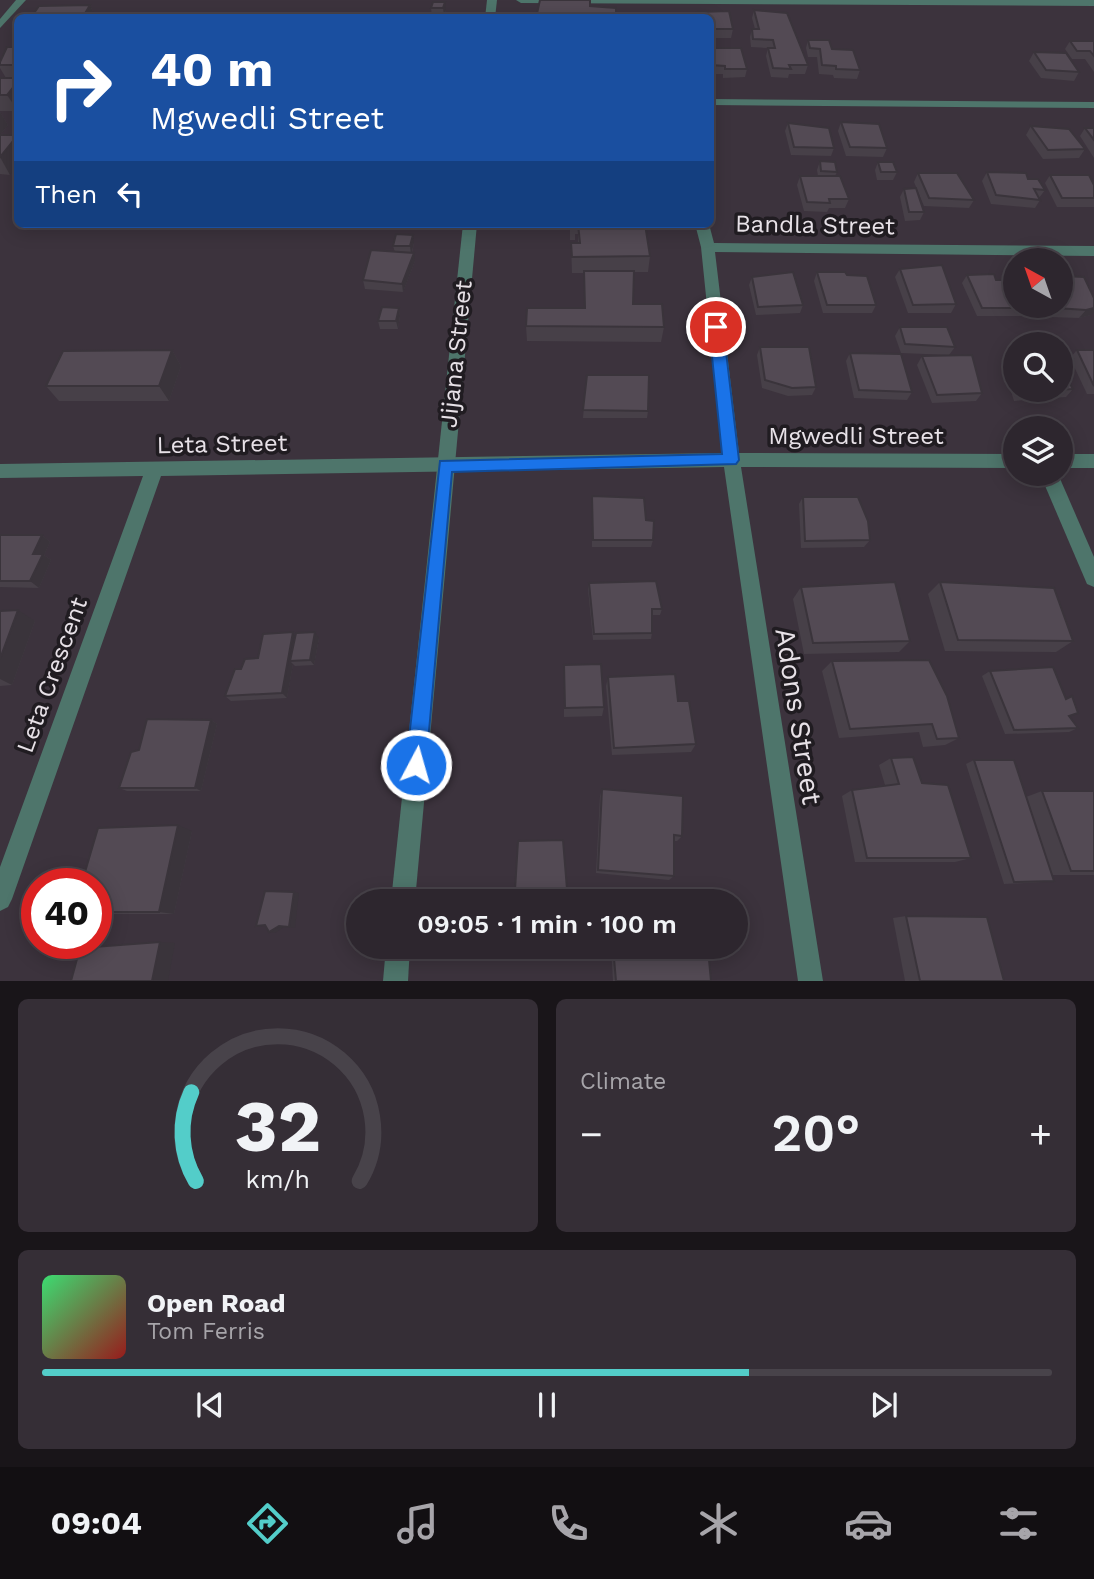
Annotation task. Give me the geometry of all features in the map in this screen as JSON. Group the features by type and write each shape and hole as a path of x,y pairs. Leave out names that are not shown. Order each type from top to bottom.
{"street":[{"path":"0,25 21,0"},
{"path":"522,0 655,4 844,1 1094,3"},
{"path":"714,102 1094,105"},
{"name":"Jijana Street","path":"404,889 470,228"},
{"path":"703,228 708,247"},
{"name":"Bandla Street","path":"731,460 708,247 1094,251"},
{"name":"Mgwedli Street","path":"445,465 731,460 1003,461"},
{"name":"Adons Street","path":"731,460 811,981"},
{"path":"1073,461 1094,461"},
{"name":"Leta Street","path":"0,471 445,465"},
{"name":"Leta Crescent","path":"0,899 154,470"},
{"path":"1054,486 1094,578"},
{"path":"395,981 397,959"}],"building":[{"path":"540,0 590,0 590,6 616,8 616,14 537,14"},
{"path":"433,2 445,2 443,8 431,8"},
{"path":"90,5 85,14 33,14 39,6"},
{"path":"754,10 787,13 808,65 789,65 791,69 773,68 768,48 775,48 773,40 753,39 752,29 759,29"},
{"path":"729,11 733,29 714,29 714,14 697,12"},
{"path":"808,40 829,40 832,49 853,50 860,70 836,69 836,66 822,65 820,49 810,48"},
{"path":"1070,41 1094,41 1094,56 1090,51 1077,51"},
{"path":"7,47 14,47 14,65 0,65"},
{"path":"714,48 741,48 747,69 725,69 725,66 714,65"},
{"path":"1034,52 1066,53 1079,72 1046,70"},
{"path":"0,78 14,78 14,86 7,95 0,95"},
{"path":"841,122 879,124 887,148 850,147"},
{"path":"788,123 829,128 834,148 794,147"},
{"path":"1031,126 1069,129 1085,149 1048,150"},
{"path":"1085,128 1094,128 1094,140"},
{"path":"0,135 14,135 14,140 0,157"},
{"path":"820,161 835,162 837,172 821,171"},
{"path":"878,162 893,162 897,172 881,172"},
{"path":"987,172 1026,173 1028,179 1038,179 1045,190 1034,189 1040,200 996,195"},
{"path":"918,173 957,173 974,200 929,198"},
{"path":"1050,175 1089,175 1094,185 1094,198 1062,198"},
{"path":"800,176 840,176 849,199 829,199 830,203 807,202"},
{"path":"916,188 924,212 909,212 904,189"},
{"path":"578,228 646,228 650,256 572,257 571,243 580,243"},
{"path":"396,234 413,235 410,246 393,246"},
{"path":"371,250 414,253 402,284 363,280"},
{"path":"942,265 956,304 913,305 900,269"},
{"path":"584,271 634,271 633,304 662,304 664,327 526,326 527,308 585,308"},
{"path":"793,272 803,305 758,307 752,277"},
{"path":"817,272 845,272 847,275 867,276 876,305 827,305"},
{"path":"994,274 996,280 1003,280 1003,308 982,308 967,275"},
{"path":"1073,276 1084,277 1094,298 1094,308 1073,309"},
{"path":"382,307 399,308 396,321 378,321"},
{"path":"900,327 947,327 955,347 905,344"},
{"path":"760,347 809,347 816,387 792,388 765,380"},
{"path":"172,350 159,386 46,386 63,351"},
{"path":"1077,350 1094,350 1094,386"},
{"path":"850,353 901,354 912,392 859,390"},
{"path":"972,355 982,393 937,395 922,356"},
{"path":"587,375 649,375 648,411 583,410"},
{"path":"592,496 644,498 646,520 654,521 653,540 593,540"},
{"path":"803,497 858,497 868,521 870,540 805,541"},
{"path":"0,535 42,535 33,554 43,554 30,581 0,581"},
{"path":"656,581 662,609 652,609 652,633 594,634 589,583"},
{"path":"895,582 910,641 813,643 801,587"},
{"path":"940,582 1054,588 1073,641 958,640"},
{"path":"18,610 0,659 0,611"},
{"path":"293,632 282,693 225,696 235,669 241,669 245,659 258,658 263,634"},
{"path":"315,632 310,660 290,661 296,633"},
{"path":"929,660 947,696 959,738 937,739 932,724 850,729 832,661"},
{"path":"601,664 604,707 565,708 564,665"},
{"path":"1053,667 1066,699 1072,696 1078,713 1069,716 1078,728 1014,730 990,671"},
{"path":"675,674 678,701 689,701 696,744 614,748 608,677"},
{"path":"147,719 211,720 195,788 119,788 131,752 139,750"},
{"path":"913,757 922,783 948,785 971,858 867,858 852,790 899,784 891,758"},
{"path":"974,760 1014,760 1054,881 1014,882"},
{"path":"602,789 683,796 682,836 674,835 674,876 598,870"},
{"path":"1042,791 1094,791 1094,871 1071,871"},
{"path":"178,825 159,912 112,912 112,868 86,868 98,828"},
{"path":"563,840 567,889 515,889 518,841"},
{"path":"265,891 294,892 289,927 279,926 269,932 265,925 256,926"},
{"path":"906,916 987,917 1004,981 920,981"},
{"path":"160,942 152,981 71,981 77,959 112,959 112,946"},
{"path":"614,959 709,959 711,981 616,981"}],"route":[{"path":"416,765 445,465 731,460 716,327"}]}
